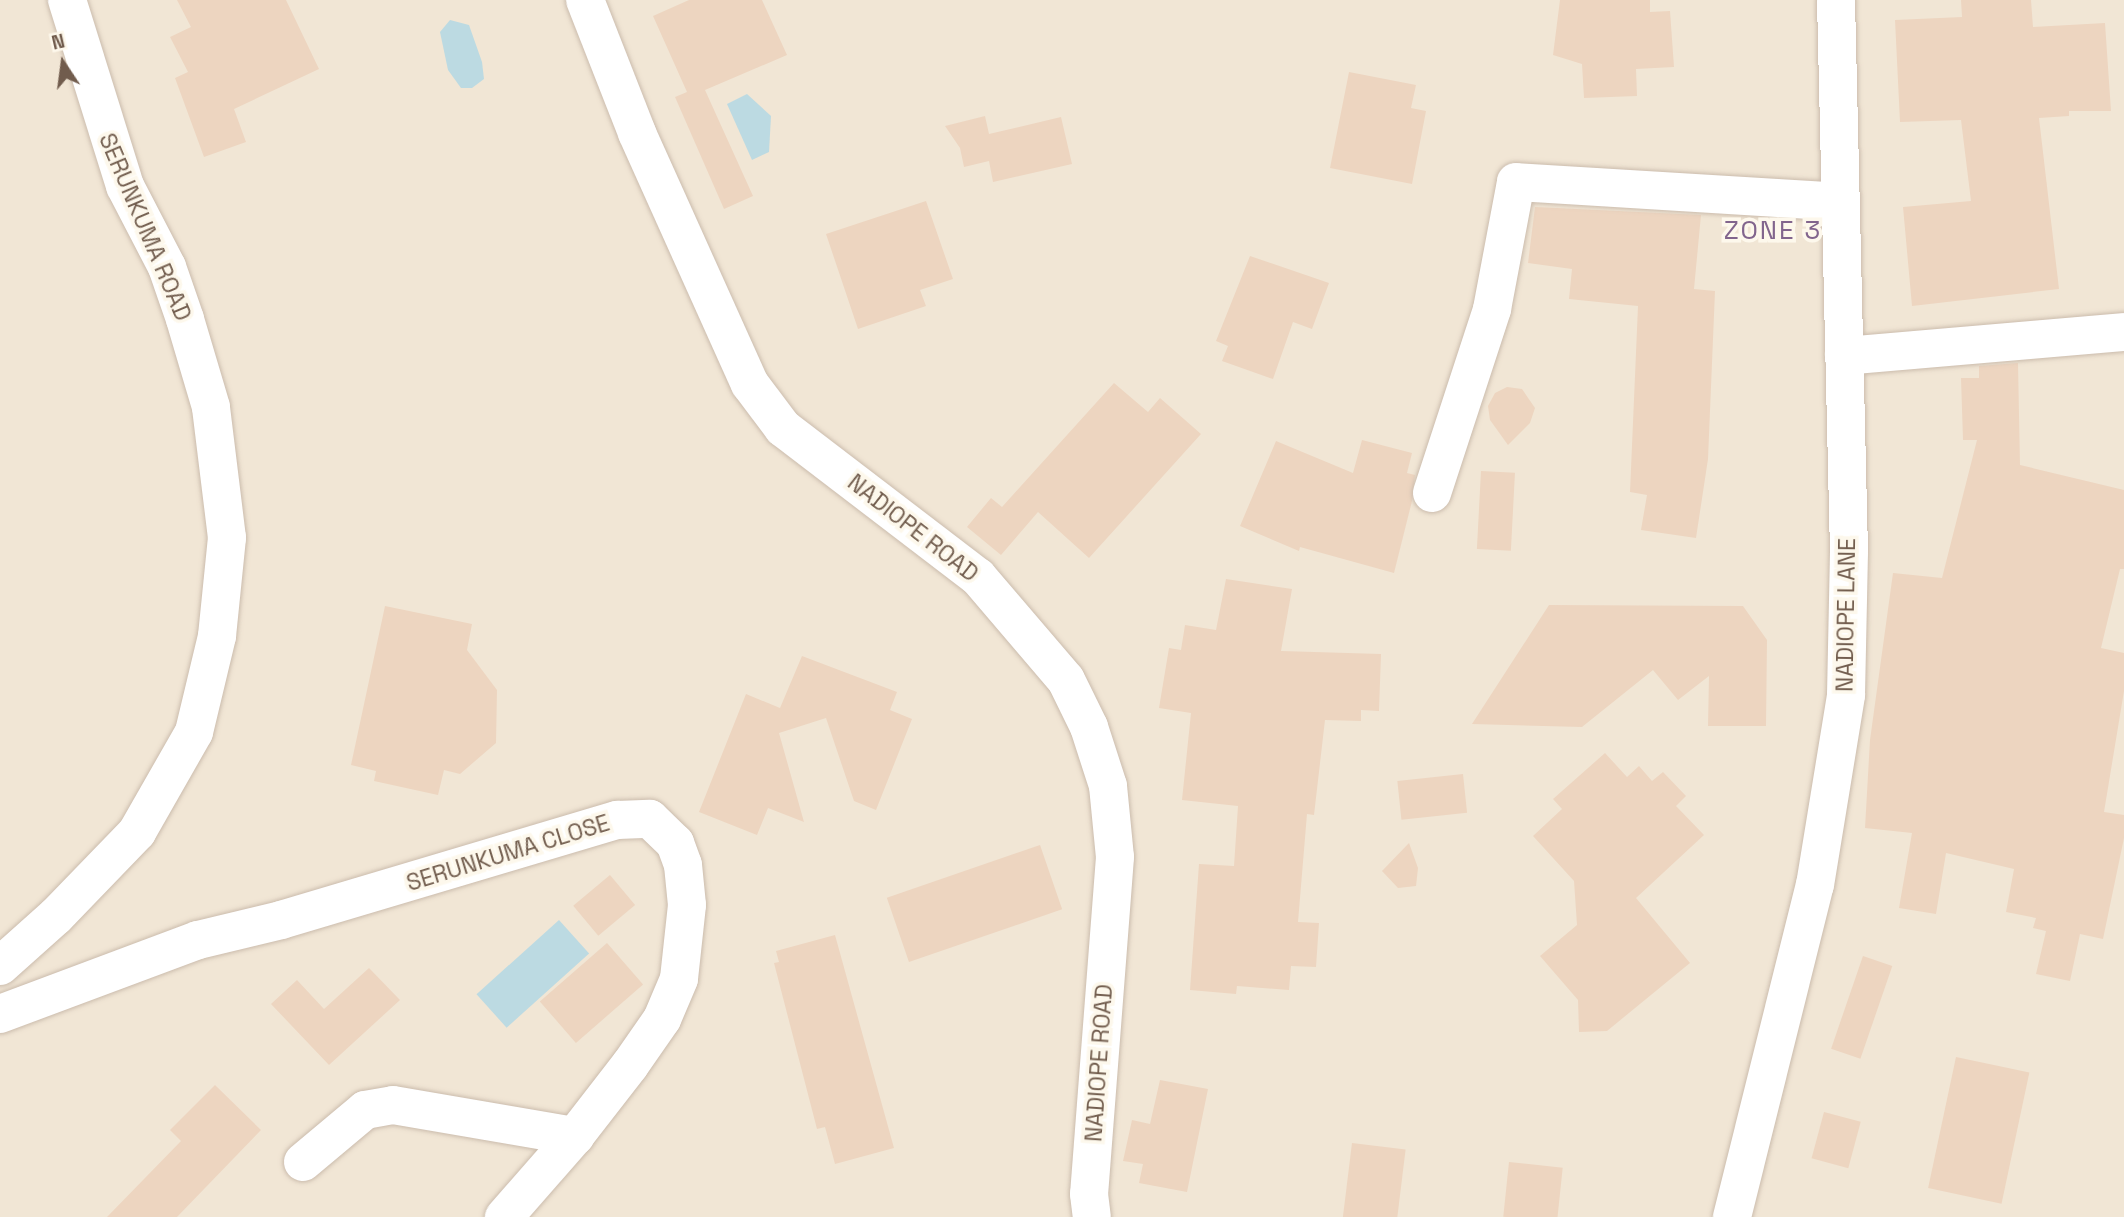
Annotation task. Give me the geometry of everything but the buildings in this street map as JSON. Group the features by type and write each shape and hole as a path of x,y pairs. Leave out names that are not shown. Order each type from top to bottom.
{"street":[{"name":"SERUNKUMA ROAD","path":"0,966 56,916 137,832 194,732 216,636 227,538 211,407 185,319 166,267 125,187 67,0"},
{"name":"NADIOPE ROAD","path":"585,0 636,133 750,384 783,428 978,577 1066,680 1089,727 1108,786 1115,857 1089,1194 1092,1217"},
{"name":"NADIOPE LANE","path":"1732,1217 1815,885 1846,695 1849,552 1836,0"},
{"path":"1432,493 1492,309 1516,182 1840,202"},
{"path":"1844,356 2124,332"},
{"name":"SERUNKUMA CLOSE","path":"0,1014 198,940 320,909 617,820 650,819 675,843 683,865 687,905 679,979 663,1018 575,1136 504,1217"},
{"path":"303,1162 365,1110 393,1105 575,1136"}],"shaded area":[{"path":"0,0 2124,0 2124,1217 0,1217"}],"water":[{"path":"450,20 469,25 482,62 484,79 472,88 461,88 448,70 440,32"},
{"path":"747,94 771,116 769,152 752,160 727,104"},
{"path":"559,920 589,953 507,1028 477,994"}],"district":[{"name":"ZONE 3","path":"1773,231"}]}
